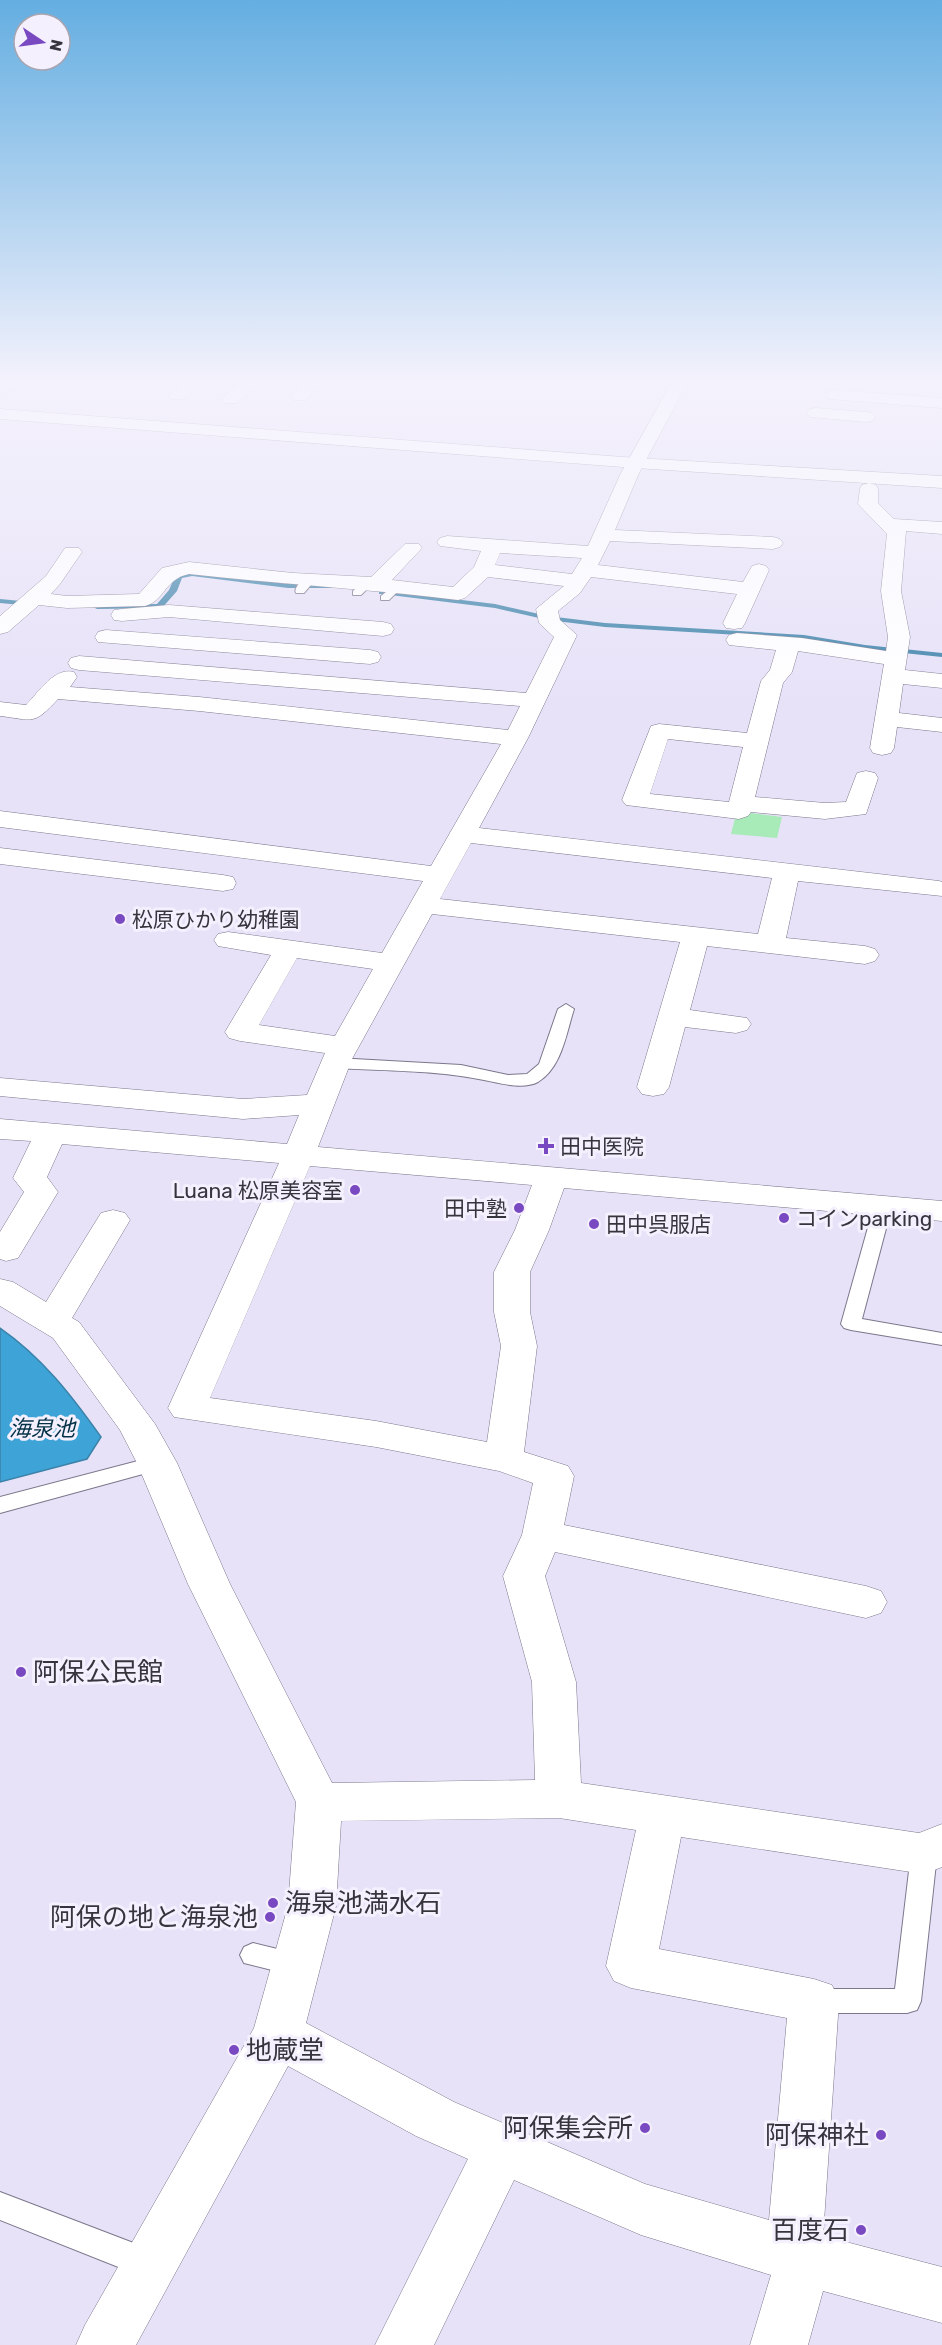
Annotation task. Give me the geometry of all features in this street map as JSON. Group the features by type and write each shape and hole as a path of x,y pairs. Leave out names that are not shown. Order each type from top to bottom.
{"main road":[{"path":"559,1799 554,1682 524,1576 542,1535 554,1476 504,1459 376,1434 187,1408 340,1055 516,738 566,635 549,618 548,609 573,589 590,560 624,487"},
{"path":"851,487 942,493"},
{"path":"869,489 868,504 897,533 891,591 899,637 882,748"},
{"path":"887,524 942,528"},
{"path":"483,570 774,540 750,589 735,632 789,644 896,659 942,681"},
{"path":"447,542 590,560 750,589"},
{"path":"21,606 145,600 170,572 189,568 305,585 458,594 483,570 493,546"},
{"path":"376,589 412,548"},
{"path":"0,627 53,580 72,552"},
{"path":"21,606 128,615 169,611 382,629"},
{"path":"0,709 32,713 128,615"},
{"path":"106,637 370,657"},
{"path":"757,741 659,731 635,800 739,811 757,741 772,681 781,672 789,644"},
{"path":"80,663 534,701"},
{"path":"51,692 199,704 516,738"},
{"path":"886,720 942,725"},
{"path":"741,803 825,811 857,809 866,778"},
{"path":"0,819 440,874"},
{"path":"462,834 939,889"},
{"path":"0,856 223,883"},
{"path":"770,945 787,872"},
{"path":"423,905 866,955"},
{"path":"653,1087 696,936"},
{"path":"228,940 390,963"},
{"path":"288,949 240,1032 340,1055"},
{"path":"673,1017 736,1024"},
{"path":"0,1087 243,1109 319,1104"},
{"path":"0,1129 942,1211"},
{"path":"51,1134 30,1178 41,1192 3,1270 52,1321 66,1330 136,1424 157,1463 209,1584 319,1802 312,1906 278,2034 105,2345"},
{"path":"504,1459 519,1346 512,1312 512,1272 532,1230 551,1178"},
{"path":"52,1321 113,1220"},
{"path":"542,1535 866,1602"},
{"path":"319,1802 559,1799 933,1849"},
{"path":"662,1814 631,1966 814,2001 799,2257 779,2345"},
{"path":"278,2034 435,2119 641,2209 799,2257 942,2295"},
{"path":"404,2345 502,2148"}],"lane":[{"path":"340,1055 461,1070 508,1080 531,1079 547,1066 566,1009"},
{"path":"883,1206 851,1324 942,1339"},
{"path":"0,1505 157,1463"},
{"path":"814,2001 907,2001 933,1849"},
{"path":"253,1955 296,1964"},
{"path":"0,2206 150,2265"}],"green space":[{"path":"751,813 782,817 777,838 731,834 735,818"}],"water":[{"name":"海泉池","path":"0,1328 43,1364 101,1437 87,1459 0,1482"}],"waterway":[{"path":"97,607 159,606 173,591 179,576 192,574 288,586 335,586"},
{"path":"382,592 495,606 548,618 605,625 804,637 865,647 942,655"},
{"path":"0,601 32,604"}],"place":[{"name":"松原ひかり幼稚園","path":"120,919"},
{"name":"田中医院","path":"546,1146"},
{"name":"Luana 松原美容室","path":"355,1190"},
{"name":"田中塾","path":"519,1208"},
{"name":"コインparking","path":"784,1218"},
{"name":"田中呉服店","path":"594,1224"},
{"name":"阿保公民館","path":"21,1672"},
{"name":"海泉池満水石","path":"273,1903"},
{"name":"阿保の地と海泉池","path":"270,1917"},
{"name":"地蔵堂","path":"234,2050"},
{"name":"阿保集会所","path":"645,2128"},
{"name":"阿保神社","path":"881,2135"},
{"name":"百度石","path":"861,2230"}]}
